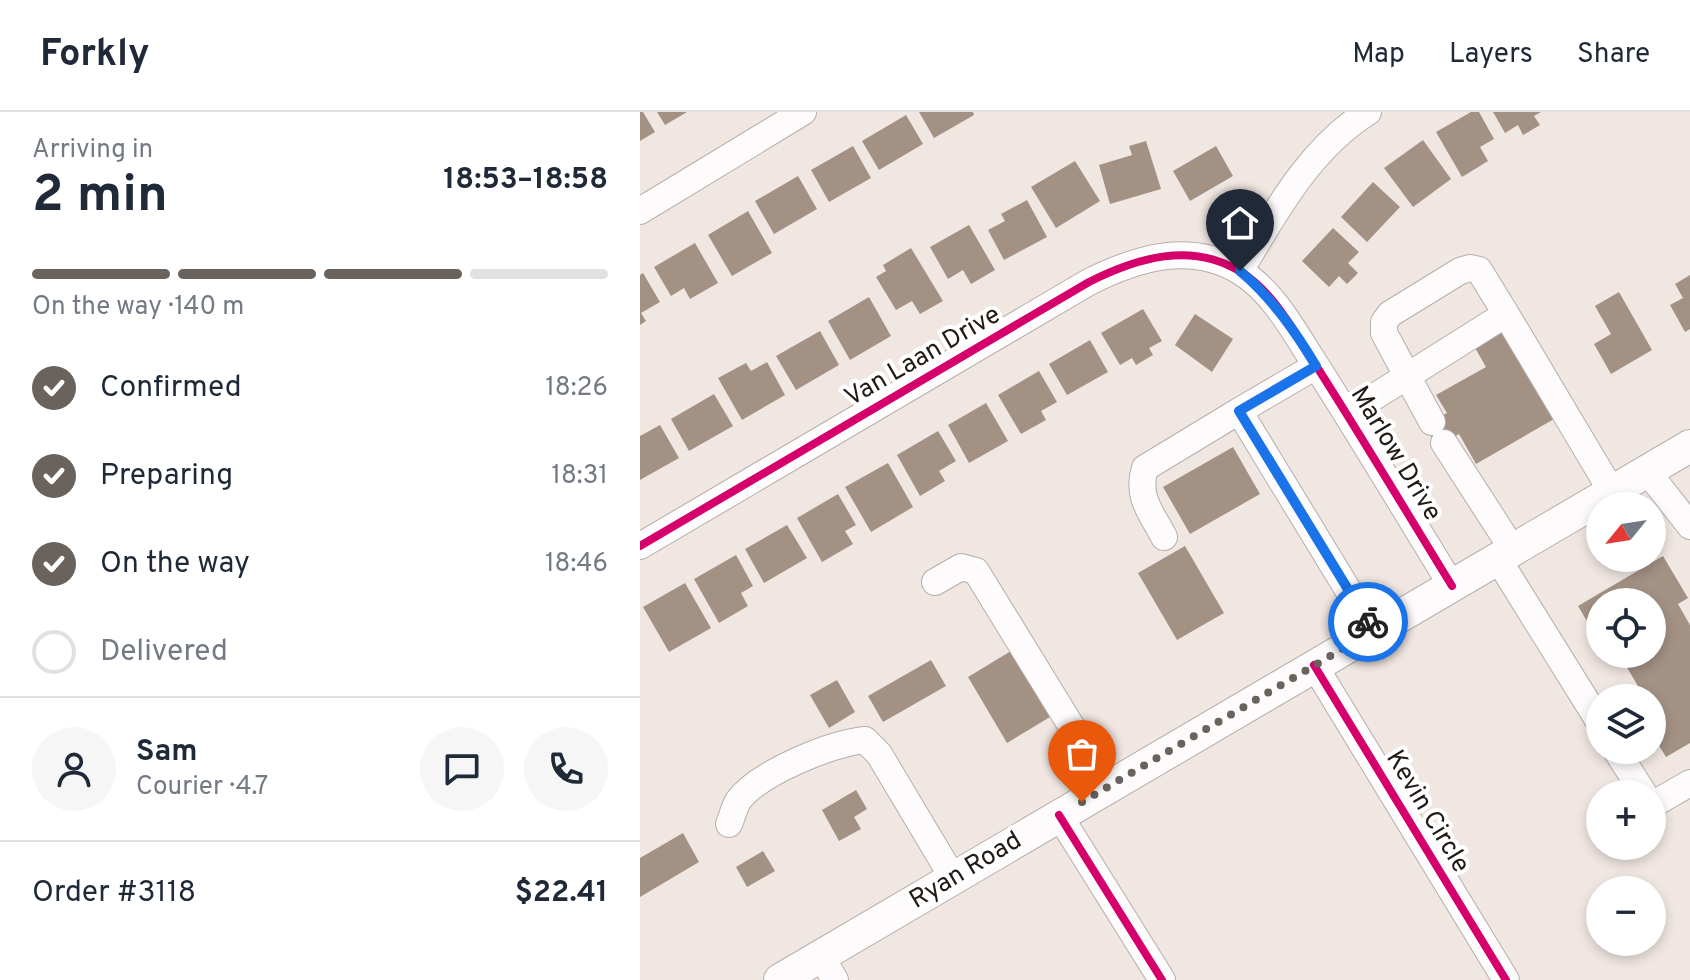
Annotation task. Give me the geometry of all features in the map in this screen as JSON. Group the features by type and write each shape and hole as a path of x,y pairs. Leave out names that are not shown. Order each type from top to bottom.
{"main road":[{"name":"Ryan Road","path":"1612,492 1690,446"},
{"name":"Ryan Road","path":"780,980 828,968 953,878 1586,507"}],"street":[{"path":"640,211 803,112"},
{"path":"1240,271 1285,196 1339,133 1368,112"},
{"name":"Van Laan Drive","path":"640,546 1109,272 1159,255 1190,255 1240,271"},
{"path":"1586,698 1384,333 1384,322 1390,314 1460,271 1470,268 1479,270 1612,492"},
{"name":"Marlow Drive","path":"1240,271 1272,302 1296,332 1452,586"},
{"path":"1347,414 1506,314"},
{"path":"1164,537 1144,499 1140,484 1145,468 1316,366"},
{"path":"1239,411 1373,631"},
{"path":"1647,471 1690,526"},
{"path":"935,582 961,567 976,571 1078,737 1105,788"},
{"name":"Kevin Circle","path":"1314,665 1506,980"},
{"path":"729,824 739,801 754,786 798,760 844,742 865,740 879,754 953,878"},
{"path":"1666,797 1690,783"},
{"path":"1059,815 1162,980"}],"building":[{"path":"640,112 655,132 640,141"},
{"path":"657,112 687,112 665,125"},
{"path":"919,112 973,112 974,115 934,138"},
{"path":"1471,112 1479,112 1494,139 1480,147 1488,161 1462,177 1436,132"},
{"path":"1493,112 1541,112 1534,116 1540,125 1523,135 1518,125 1505,133"},
{"path":"906,115 923,144 879,170 862,141"},
{"path":"1423,140 1451,179 1413,207 1384,168"},
{"path":"1146,141 1161,189 1110,204 1099,165 1132,155 1129,146"},
{"path":"853,146 871,178 829,202 811,170"},
{"path":"1216,146 1233,176 1190,201 1173,171"},
{"path":"1075,161 1100,201 1056,228 1031,187"},
{"path":"798,176 817,209 774,234 755,201"},
{"path":"1373,182 1400,207 1367,242 1341,217"},
{"path":"1027,200 1047,237 1004,260 988,230 1005,221 1001,214"},
{"path":"748,211 772,253 732,276 708,235"},
{"path":"969,225 995,270 971,284 963,270 948,279 930,247"},
{"path":"1333,228 1359,252 1348,263 1358,273 1347,284 1339,276 1329,287 1302,261"},
{"path":"695,243 718,283 690,299 684,288 671,296 654,267"},
{"path":"911,248 943,301 920,314 912,301 896,310 876,277 886,271 883,265"},
{"path":"643,273 660,302 641,313 646,321 640,325 640,275"},
{"path":"1690,275 1690,329 1685,332 1670,305 1683,298 1675,284"},
{"path":"1619,292 1652,350 1611,374 1594,344 1611,334 1595,306"},
{"path":"869,297 891,336 850,360 828,321"},
{"path":"1143,309 1162,341 1149,348 1153,355 1136,365 1132,358 1120,365 1101,333"},
{"path":"1195,314 1233,339 1212,372 1175,345"},
{"path":"1503,330 1554,419 1476,464 1459,434 1437,447 1425,426 1447,413 1436,395 1486,367 1474,346"},
{"path":"820,331 839,365 796,390 776,356"},
{"path":"1090,340 1108,372 1067,395 1049,364"},
{"path":"767,362 785,395 742,420 718,378 746,363 751,371"},
{"path":"1039,371 1057,402 1041,411 1046,420 1021,434 998,395"},
{"path":"714,394 733,426 689,451 671,419"},
{"path":"986,403 1008,441 969,463 948,425"},
{"path":"660,425 679,458 640,480 640,436"},
{"path":"938,431 956,461 939,471 945,481 920,496 897,455"},
{"path":"1233,447 1260,494 1190,534 1163,487"},
{"path":"888,463 913,507 871,532 845,487"},
{"path":"838,494 856,525 845,531 853,544 822,562 797,518"},
{"path":"787,525 807,558 764,583 745,549"},
{"path":"1185,546 1224,613 1177,640 1138,573"},
{"path":"736,555 753,586 741,593 748,606 719,623 694,579"},
{"path":"1666,561 1688,598 1678,604 1690,625 1690,743 1666,757 1666,684 1637,684 1627,668 1666,668 1666,588 1609,588 1636,572 1666,572"},
{"path":"685,583 711,628 669,652 643,607"},
{"path":"1586,601 1586,619 1578,606"},
{"path":"1011,651 1050,717 1007,743 968,677"},
{"path":"931,660 946,686 883,722 868,696"},
{"path":"837,680 855,712 829,728 810,695"},
{"path":"856,790 867,809 854,817 861,829 839,841 822,810"},
{"path":"683,833 699,862 640,897 640,858"},
{"path":"763,851 775,871 747,887 736,867"}],"cycle path":[{"path":"640,546 1089,282 1145,260 1184,255 1203,257 1241,272 1274,303 1293,328 1452,586"},
{"path":"1314,665 1506,980"},
{"path":"1059,815 1162,980"}],"way so far":[{"path":"1082,802 1373,631 1368,622"}],"route":[{"path":"1240,271 1272,302 1296,332 1316,366 1239,411 1368,622"}]}
